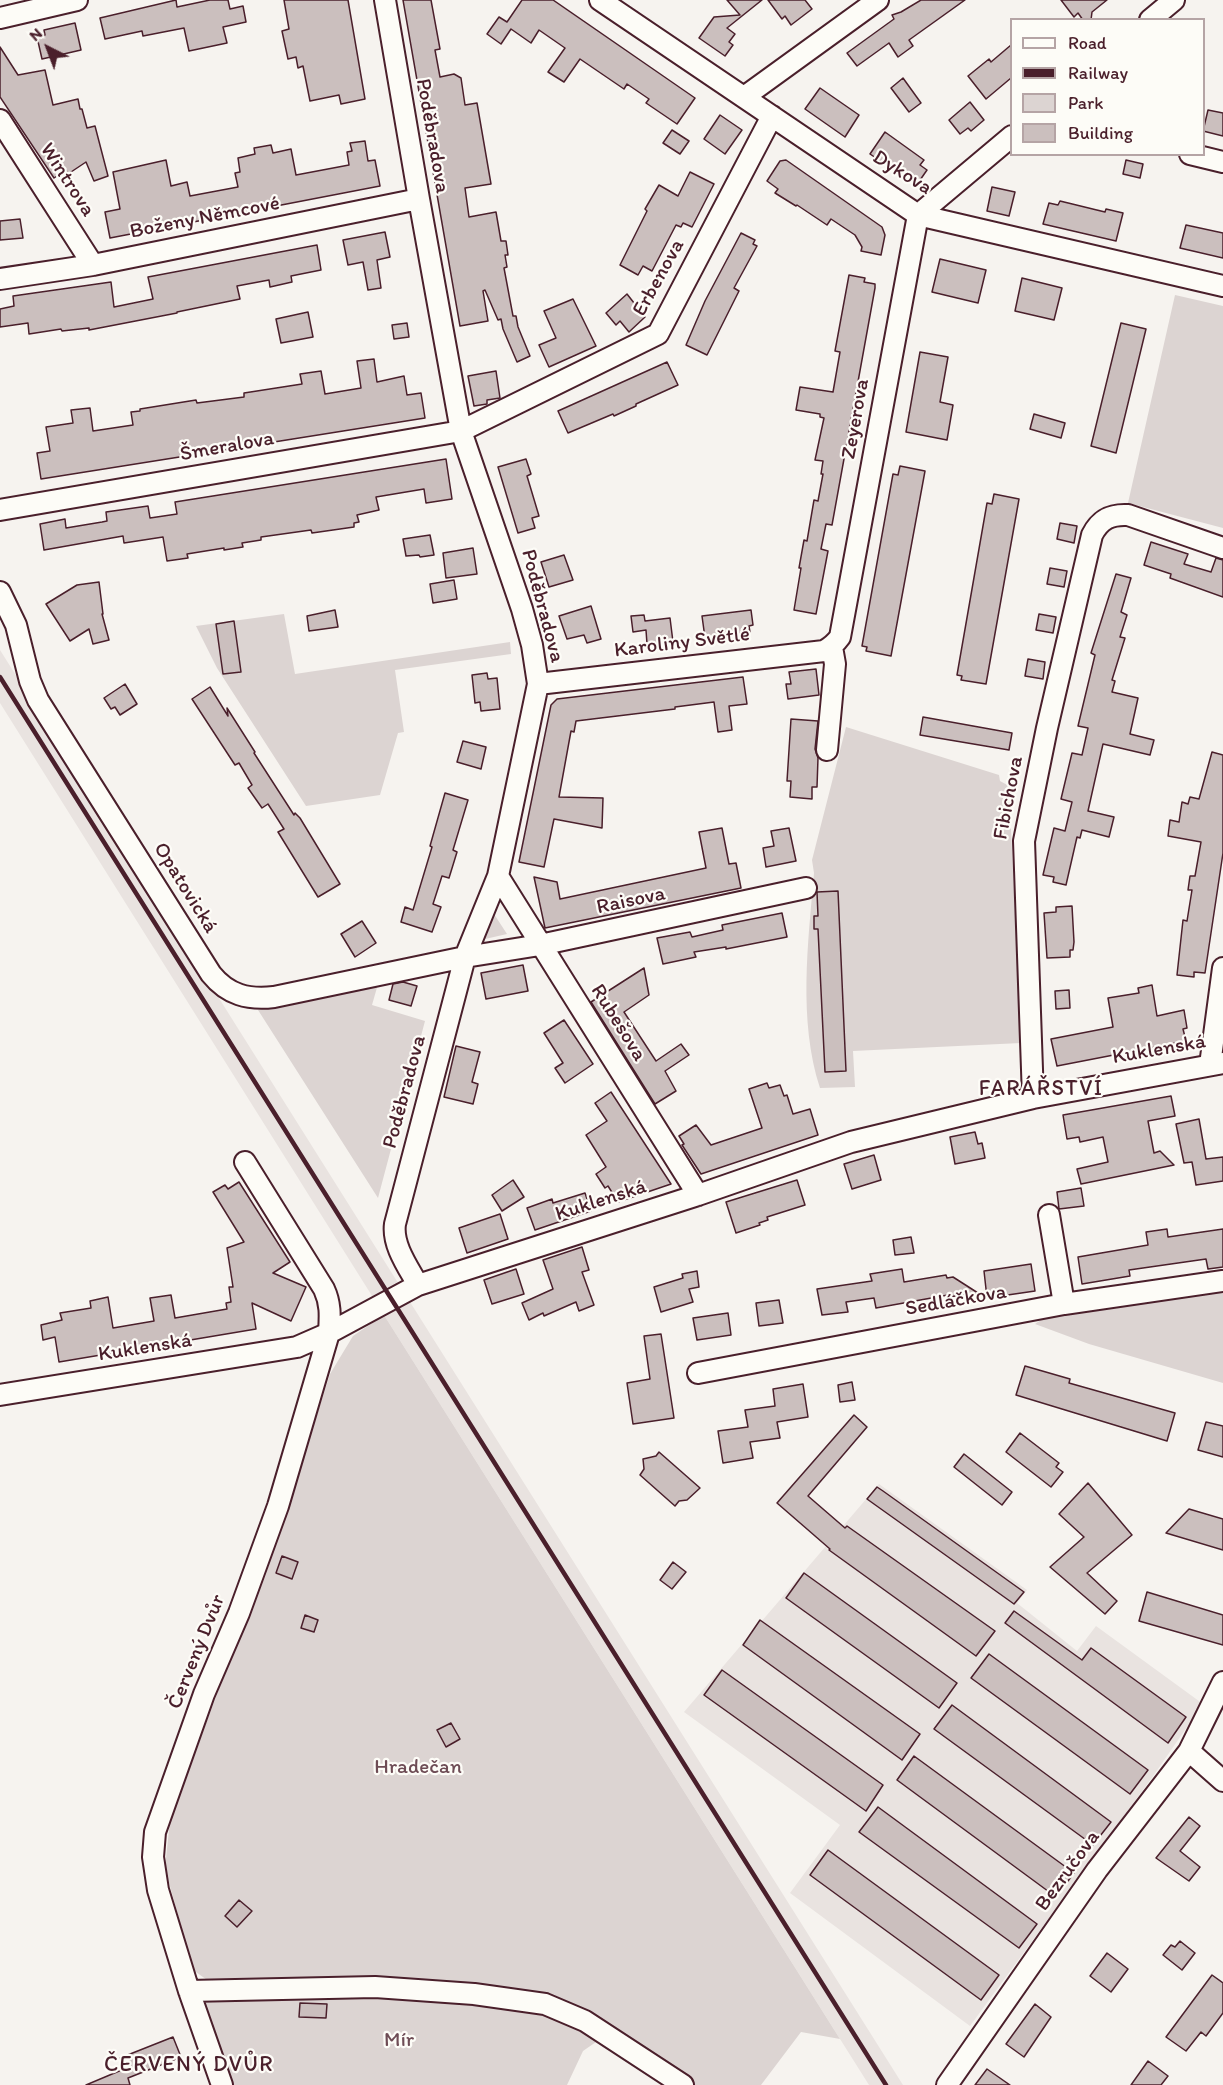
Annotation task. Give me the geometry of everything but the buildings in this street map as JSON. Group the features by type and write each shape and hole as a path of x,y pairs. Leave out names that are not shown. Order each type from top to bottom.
{"street":[{"path":"0,18 77,0"},
{"name":"Poděbradova","path":"385,0 461,431 522,609 532,645 538,684 498,876 465,957 394,1232 398,1246 418,1285"},
{"name":"Dykova","path":"600,0 918,215 1223,286"},
{"path":"744,97 878,0"},
{"path":"1152,18 1174,0"},
{"name":"Erbenova","path":"461,431 658,334 772,116"},
{"name":"Wintrova","path":"0,120 93,265"},
{"path":"918,215 1010,137"},
{"path":"1198,156 1223,162"},
{"name":"Boženy Němcové","path":"0,279 93,265 419,199"},
{"name":"Zeyerova","path":"827,750 835,664 832,647 840,638 918,215"},
{"name":"Šmeralova","path":"0,510 461,431"},
{"name":"Fibichova","path":"1033,1098 1023,841 1088,547 1096,527 1106,518 1118,515 1128,516 1223,548"},
{"name":"Opatovická","path":"0,592 16,625 30,681 38,700 211,975 224,987 243,997 262,998 465,957"},
{"name":"Karoliny Světlé","path":"538,684 824,651 832,647"},
{"name":"Rubešova","path":"498,876 698,1195"},
{"name":"Raisova","path":"465,957 540,945 806,888"},
{"path":"1216,1064 1223,968"},
{"name":"Kuklenská","path":"0,1395 297,1347 329,1333 418,1285 698,1195 851,1142 1033,1098 1216,1064"},
{"path":"245,1162 324,1289 330,1302 329,1333"},
{"path":"1048,1215 1064,1304"},
{"name":"Sedláčkova","path":"698,1373 1064,1304 1223,1281"},
{"name":"Červený Dvůr","path":"222,2085 189,1991 159,1890 153,1857 155,1832 204,1694 239,1613 278,1506 329,1333"},
{"name":"Bezručova","path":"947,2085 1097,1870 1189,1750 1223,1682"},
{"path":"1189,1750 1223,1781"},
{"path":"189,1991 375,1987 474,1994 545,2004 585,2020 683,2085"}],"shaded area":[{"path":"0,650 903,2085 869,2085 384,1315 0,703"},
{"path":"879,1484 1027,1590 1017,1603 1077,1651 1096,1626 1203,1704 1151,1779 970,2026 790,1893 840,1825 684,1712"}],"green space":[{"path":"1175,295 1223,306 1223,528 1128,503"},
{"path":"284,614 295,674 510,642 511,654 395,670 404,732 398,733 380,795 306,806 217,668 196,626"},
{"path":"846,727 999,775 1000,781 1009,786 1021,1043 853,1051 855,1087 820,1088 809,1036 806,982 814,873 812,860"},
{"path":"494,914 507,934 485,939"},
{"path":"378,984 372,1005 425,1021 378,1198 258,1010"},
{"path":"1223,1292 1223,1383 1089,1344 1035,1324 1042,1319"},
{"name":"Hradečan","path":"384,1315 840,2039 801,2032 761,2085 688,2085 554,2002 210,1982 193,1970 165,1868 170,1820 230,1659 265,1577 330,1374 353,1336"},
{"name":"Mír","path":"420,1997 553,2014 598,2033 596,2042 583,2051 567,2085 229,2085 200,1998"}],"railway":[{"path":"0,677 886,2085"}],"district":[{"name":"FARÁŘSTVÍ","path":"1041,1089"},
{"name":"ČERVENÝ DVŮR","path":"189,2065"}]}
